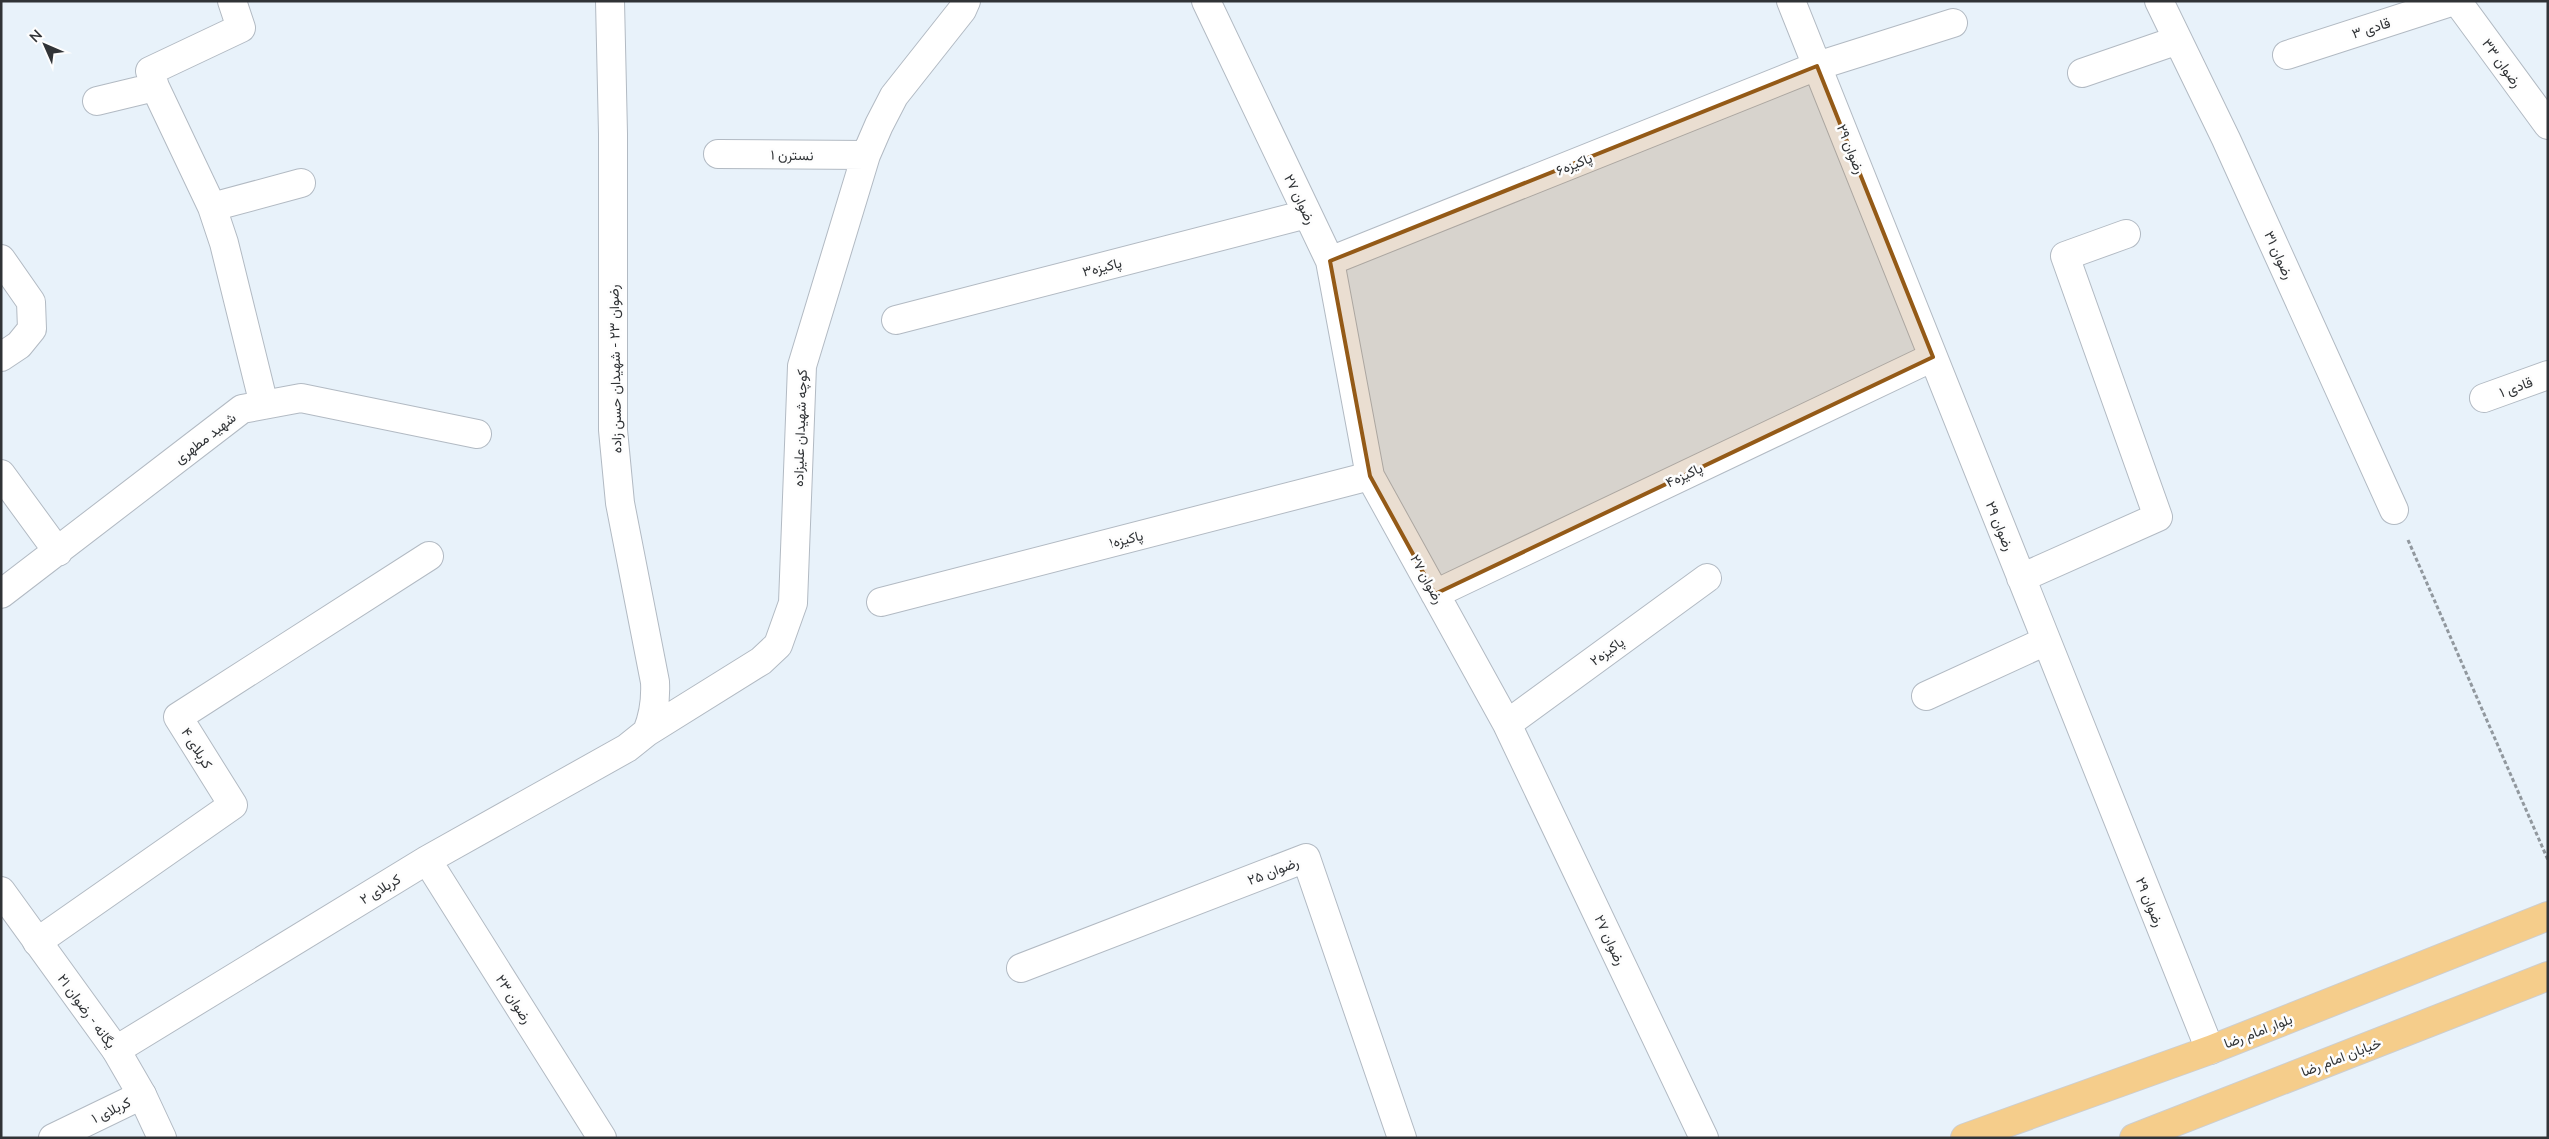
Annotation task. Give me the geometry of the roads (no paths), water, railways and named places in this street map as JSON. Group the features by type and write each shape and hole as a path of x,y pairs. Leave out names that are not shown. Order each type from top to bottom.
{"main road":[{"name":"بلوار امام رضا","path":"1965,1138 2210,1050 2548,916"},
{"name":"خیابان امام رضا","path":"2134,1138 2545,982"}],"street":[{"path":"232,1 241,28 150,71 155,87 212,207 224,243 264,405"},
{"name":"رضوان ۲۳ - شهیدان حسن زاده","path":"610,1 614,430 620,503 655,682 656,701 653,718 647,732"},
{"name":"کوچه شهیدان علیزاده","path":"647,732 761,661 778,645 788,623 793,603 802,366 866,156 894,96 962,10 966,1"},
{"name":"رضوان ۲۷","path":"1206,1 1330,261 1370,476 1507,724 1704,1138"},
{"name":"رضوان ۲۹","path":"1791,1 2210,1050"},
{"name":"رضوان ۳۱","path":"2159,1 2226,139 2394,510"},
{"name":"قادی ۳","path":"2287,55 2456,1"},
{"name":"رضوان ۳۳","path":"2456,1 2548,125"},
{"name":"پاکیزه۶","path":"1330,261 1817,66 1953,23"},
{"path":"2082,73 2178,40"},
{"path":"97,101 155,87"},
{"name":"نسترن ۱","path":"718,154 866,156"},
{"path":"212,207 301,183"},
{"name":"پاکیزه۳","path":"896,320 1307,214"},
{"path":"2021,578 2158,517 2065,256 2126,234"},
{"path":"1,259 31,302 32,329 19,345 1,357"},
{"name":"پاکیزه۴","path":"1435,594 1933,357"},
{"name":"قادی ۱","path":"2484,398 2548,375"},
{"name":"شهید مطهری","path":"1,594 58,552 242,408 301,398 477,434"},
{"path":"1,474 58,552"},
{"name":"پاکیزه۱","path":"882,602 1370,476"},
{"name":"کربلای ۴","path":"38,942 233,805 178,716 429,556"},
{"name":"پاکیزه۲","path":"1507,724 1707,578"},
{"path":"1926,696 2046,641"},
{"name":"کربلای ۲","path":"116,1050 427,860 627,748 647,732"},
{"name":"رضوان ۲۵","path":"1020,968 1306,858 1402,1138"},
{"name":"رضوان ۲۳","path":"427,860 602,1138"},
{"name":"یگانه - رضوان ۲۱","path":"1,891 116,1050 142,1095 162,1138"},
{"name":"کربلای ۱","path":"53,1138 142,1095"}]}
